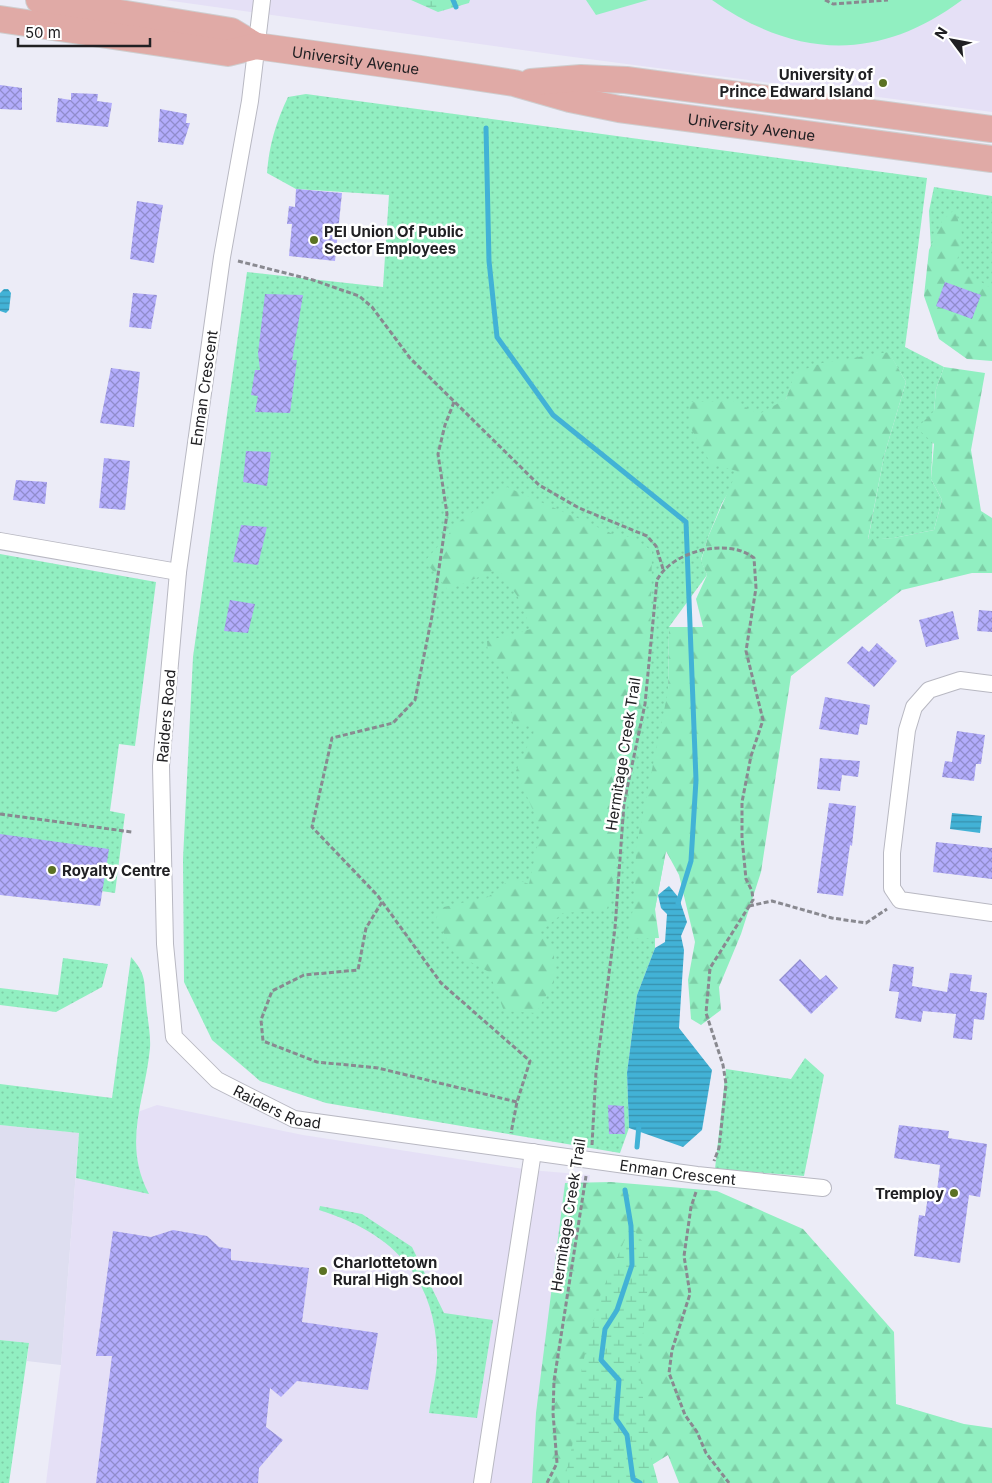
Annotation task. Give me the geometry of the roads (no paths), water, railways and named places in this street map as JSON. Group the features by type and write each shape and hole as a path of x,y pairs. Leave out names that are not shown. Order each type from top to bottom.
{"main road":[{"name":"University Avenue","path":"39,0 231,31 514,83 570,99 619,109 992,159"},
{"name":"University Avenue","path":"0,19 228,53 258,36"},
{"name":"University Avenue","path":"514,83 582,78 626,80 992,129"}],"street":[{"name":"Enman Crescent","path":"178,572 222,257 250,101 262,0"},
{"path":"0,542 178,572"},
{"name":"Raiders Road","path":"178,572 161,766 164,944 174,1037 217,1080 294,1119 532,1152"},
{"path":"992,684 960,680 929,690 914,707 907,730 892,853 892,888 900,900 992,913"},
{"name":"Enman Crescent","path":"532,1152 697,1175 823,1188"},
{"path":"482,1483 532,1152"}],"water":[{"path":"4,289 8,289 11,293 9,310 6,313 0,311 0,293"},
{"path":"952,813 982,816 980,833 950,829"},
{"path":"669,886 679,898 687,922 681,936 684,950 679,1028 712,1070 702,1130 683,1147 629,1128 627,1073 637,995 655,948 665,942 667,914 661,908 658,895"}],"waterway":[{"path":"453,0 456,7"},
{"path":"486,128 489,261 497,337 553,415 686,522 696,780 691,861 678,903"},
{"path":"637,1147 639,1125"},
{"path":"625,1190 631,1226 632,1265 617,1310 605,1329 601,1360 619,1380 616,1419 627,1435 633,1479 640,1483"}],"place":[{"name":"University of Prince Edward Island","path":"883,83"},
{"name":"PEI Union Of Public Sector Employees","path":"314,240"},
{"name":"Royalty Centre","path":"52,870"},
{"name":"Tremploy","path":"954,1193"},
{"name":"Charlottetown Rural High School","path":"323,1271"}]}
